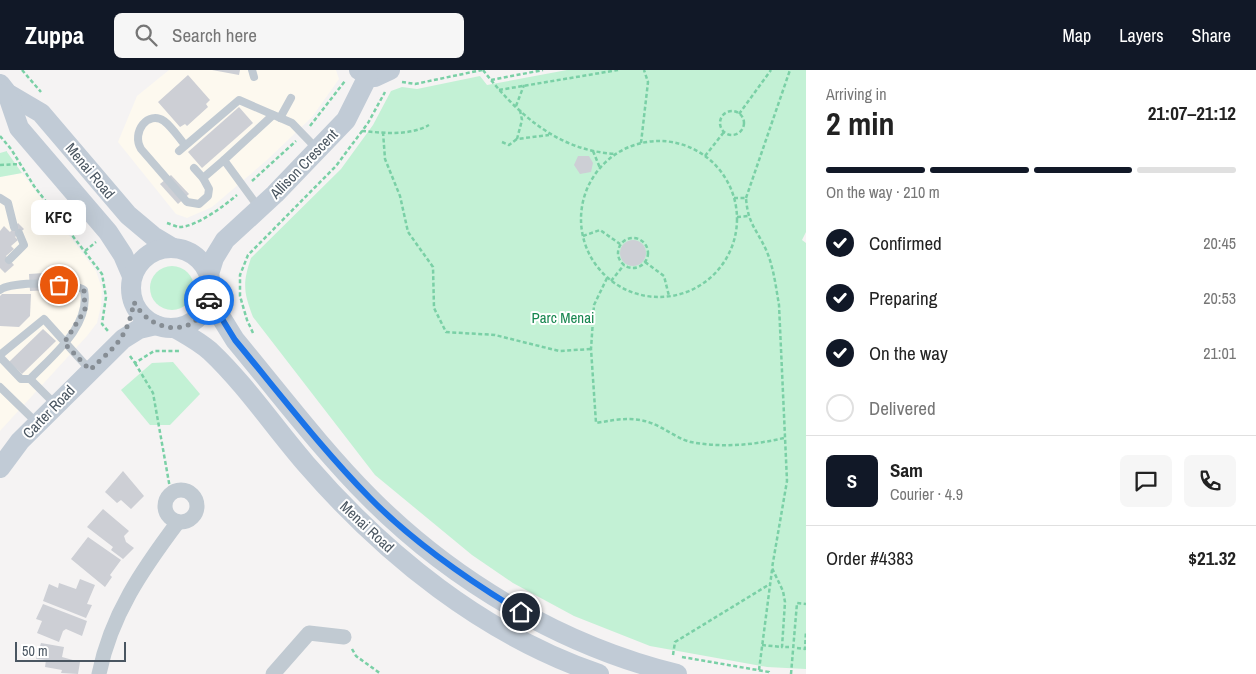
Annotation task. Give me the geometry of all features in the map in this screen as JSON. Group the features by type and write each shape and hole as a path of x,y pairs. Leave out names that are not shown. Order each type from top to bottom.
{"main road":[{"path":"364,73 391,81"},
{"name":"Allison Crescent","path":"210,284 214,258 225,240 319,150 346,120 364,73"},
{"name":"Menai Road","path":"4,89 41,113 128,216 153,236 180,249"},
{"name":"Menai Road","path":"4,89 19,128 108,232 123,255 132,276"},
{"name":"Allison Crescent","path":"180,249 204,248 225,240"},
{"path":"160,249 180,249 200,260 210,284 207,306 199,317 188,325 166,327 143,316 134,302 131,290 132,276 138,264 148,255 160,249"},
{"name":"Menai Road","path":"210,284 219,314 240,347 370,498 411,536 497,598 533,619 603,651 675,665"},
{"name":"Carter Road","path":"123,339 130,322 134,302"},
{"name":"Menai Road","path":"166,327 209,350 342,504 418,573 450,597 533,647 599,674"},
{"name":"Carter Road","path":"0,468 20,441 123,339 140,329 166,327"}],"street":[{"path":"186,491 190,493 197,502 193,518 183,523 173,520 166,512 165,502 171,494 186,491"},
{"path":"99,674 108,638 120,608 152,556 178,522"},
{"path":"272,674 309,633 344,637"}],"lane":[{"path":"203,178 277,117 291,98"},
{"path":"194,168 209,188 208,196 199,204 187,202 141,148 136,141 136,134 139,128 150,119 164,121 182,148 239,100 292,123 319,150"},
{"path":"224,160 260,208"},
{"path":"0,198 8,203 16,230 24,245 9,260"},
{"path":"0,290 3,287 23,284 76,286 84,290 86,302 83,315 64,343 30,379"},
{"path":"56,405 30,379 21,379 0,356 44,319 90,370"},
{"path":"0,387 38,423"}],"path":[{"path":"255,336 247,320 240,296 240,275 248,256 336,166 362,131 391,81 415,84 482,70 498,90 550,135 570,145 616,154"},
{"path":"490,80 542,70"},
{"path":"498,90 618,70"},
{"path":"641,143 648,82 644,70"},
{"path":"739,114 771,70"},
{"path":"759,670 772,568 787,481 779,305 767,252 748,216 746,198 790,70"},
{"path":"516,106 524,85"},
{"path":"518,139 522,120 520,109"},
{"path":"731,112 739,114 744,124 741,130 731,135 724,132 720,126 724,114 731,112"},
{"path":"362,131 405,132 421,130 429,125"},
{"path":"383,132 385,159 400,196 408,232 432,267 434,308 446,332 496,335 559,350 591,349"},
{"path":"705,156 724,132"},
{"path":"502,142 509,145 518,139 550,135"},
{"path":"655,141 681,144 705,156 723,175 734,198 737,217 732,245 718,270 704,283 687,292 669,296 648,296 629,291 610,280 592,259 583,236 581,218 584,200 590,183 600,168 616,154 641,143 655,141"},
{"path":"593,151 600,168"},
{"path":"0,165 20,164"},
{"path":"734,198 746,198"},
{"path":"737,217 748,216"},
{"path":"583,236 600,230 620,244"},
{"path":"85,250 100,238"},
{"path":"628,238 642,241 648,253 645,262 636,268 624,265 618,254 620,244 628,238"},
{"path":"645,262 664,276 669,296"},
{"path":"624,265 610,280 607,278 594,305 591,349 595,376 596,423 631,418 656,425 690,442 709,444 754,445 784,438"},
{"path":"135,363 153,393 171,494"},
{"path":"772,568 783,591 785,602 782,647"},
{"path":"675,665 675,642 770,584"},
{"path":"791,674 796,603 806,604"},
{"path":"797,648 805,649 806,632"},
{"path":"344,637 356,656 381,674"},
{"path":"762,645 789,647"},
{"path":"665,654 675,665 759,670 770,674"}],"shaded area":[{"path":"169,70 336,70 339,79 312,117 267,160 212,207 187,218 176,214 118,142 137,96"},
{"path":"22,173 96,271 102,289 101,306 97,323 87,336 0,431 0,177"}],"green space":[{"name":"Parc Menai","path":"567,70 806,70 806,232 802,240 806,243 806,669 767,667 650,646 574,616 513,583 472,555 375,475 253,317 245,288 246,275 251,258 341,169 373,125 391,91 402,87 417,89 480,76 487,85"},
{"path":"7,151 22,173 0,177 0,153"},
{"path":"176,266 188,272 193,279 193,297 188,304 181,309 168,310 160,307 153,300 150,284 153,276 160,269"},
{"path":"173,362 200,394 170,425 150,425 121,390 152,363"}],"building":[{"path":"212,70 240,70 239,75"},
{"path":"188,75 210,100 206,104 208,107 187,126 185,124 180,127 158,102"},
{"path":"239,107 253,123 202,168 188,152"},
{"path":"578,156 589,156 593,163 591,172 580,174 574,165"},
{"path":"171,175 189,194 178,204 160,184"},
{"path":"18,223 24,229 15,237 18,240 11,246 14,249 6,256 14,265 5,273 0,268 0,231 4,226 10,232"},
{"path":"633,240 642,244 646,253 642,262 633,266 624,262 620,253 624,244"},
{"path":"44,273 44,280 54,279 54,290 30,291 29,274"},
{"path":"2,294 31,294 30,316 19,327 0,326 0,296"},
{"path":"43,329 56,341 22,374 9,362"},
{"path":"123,471 144,496 131,509 121,500 117,503 105,492"},
{"path":"103,509 129,531 124,536 126,542 134,548 123,559 111,550 113,547 87,527"},
{"path":"88,537 121,560 110,575 112,577 105,587 71,559"},
{"path":"80,579 95,585 87,604 92,605 86,618 43,601 49,584 58,588 59,583 76,589"},
{"path":"43,604 87,621 82,636 66,629 63,631 59,642 37,633 42,621 36,619"},
{"path":"41,643 64,647 62,657 80,662 78,674 61,673 62,670 45,667 46,660 36,659"}],"way so far":[{"path":"59,285 76,286 84,290 85,310 80,321 64,343 90,370 123,339 130,322 134,302 139,312 147,320 166,328 175,328 188,325 199,317 209,300"}],"place":[{"name":"KFC","path":"59,285"}],"route":[{"path":"209,300 212,294 219,314 235,340 370,498 411,536 497,598 521,612"}]}
